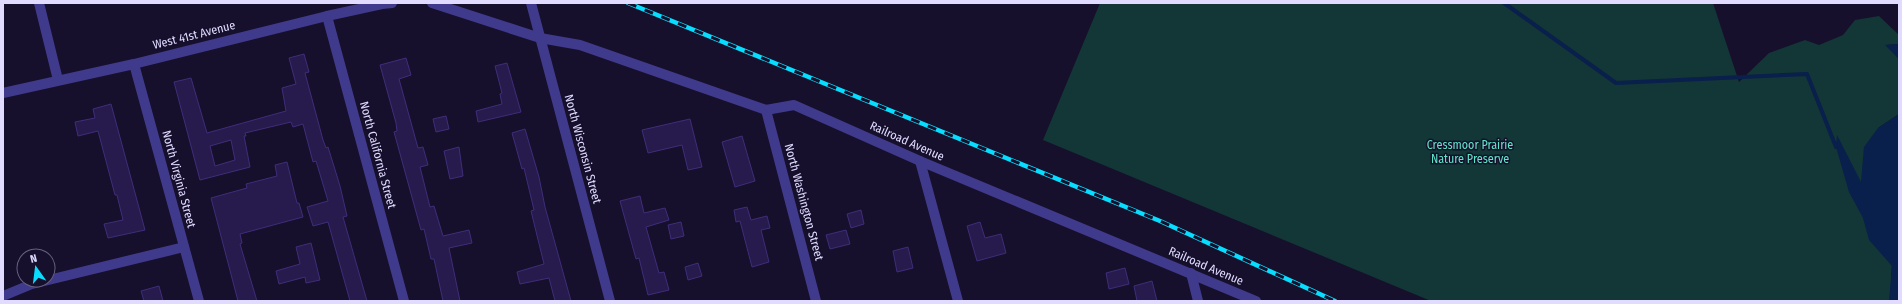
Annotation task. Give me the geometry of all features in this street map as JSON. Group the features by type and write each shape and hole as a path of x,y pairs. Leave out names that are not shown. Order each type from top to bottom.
{"street":[{"path":"39,3 58,80"},
{"name":"West 41st Avenue","path":"3,93 134,64 327,16 392,3"},
{"path":"432,3 540,38"},
{"name":"North Wisconsin Street","path":"531,3 610,301"},
{"name":"North California Street","path":"327,16 404,301"},
{"name":"Railroad Avenue","path":"540,38 580,44 766,110 794,105 920,161 1256,301"},
{"name":"North Virginia Street","path":"134,64 199,301"},
{"name":"North Washington Street","path":"766,110 816,301"},
{"path":"920,161 958,301"},
{"path":"3,296 32,284 184,246"},
{"path":"1190,273 1198,301"}],"green space":[{"name":"Cressmoor Prairie Nature Preserve","path":"1100,3 1713,3 1739,82 1769,53 1805,40 1819,45 1843,35 1855,20 1879,16 1899,35 1899,44 1886,45 1899,59 1899,114 1878,128 1892,266 1891,278 1896,301 1431,301 1043,140"}],"water":[{"path":"1899,44 1899,59 1885,45"},
{"path":"1899,114 1899,301 1889,301 1892,266 1869,240 1863,218 1849,192 1836,147 1837,135 1861,182 1864,147 1878,128"}],"building":[{"path":"304,54 309,72 305,73 323,140 326,148 328,147 340,186 347,216 343,217 367,301 350,301 328,222 313,226 307,207 328,201 316,161 313,162 303,124 293,127 291,122 245,133 246,136 244,136 250,167 200,180 174,82 191,78 207,133 286,111 282,88 296,84 289,58","holes":["231,140 235,160 215,166 210,146"]},
{"path":"406,58 411,75 399,79 418,148 423,147 428,165 420,167 430,207 434,206 443,236 469,230 472,243 449,248 460,301 443,301 434,259 431,259 424,229 421,230 394,132 397,131 396,123 380,65"},
{"path":"507,63 521,112 478,122 476,111 502,104 500,94 502,93 495,66"},
{"path":"111,104 145,230 108,238 104,224 123,220 117,195 115,195 98,131 78,136 75,122 95,118 93,109"},
{"path":"446,116 449,129 436,132 433,119"},
{"path":"690,119 702,167 688,170 682,145 648,153 642,130"},
{"path":"525,129 571,301 555,301 549,278 520,284 517,272 544,264 531,211 534,210 524,168 522,169 512,133"},
{"path":"742,136 755,181 735,187 722,142"},
{"path":"459,147 463,176 450,179 444,151"},
{"path":"287,162 297,203 299,203 303,217 240,234 242,243 240,244 257,301 238,301 211,198 247,188 246,184 277,176 275,165"},
{"path":"640,196 644,213 665,208 669,220 646,227 659,273 664,272 669,290 648,295 639,258 636,259 620,201"},
{"path":"747,207 751,220 767,216 770,228 761,230 769,262 752,267 740,221 736,222 734,210"},
{"path":"861,210 864,224 851,228 847,214"},
{"path":"681,222 684,236 671,239 668,225"},
{"path":"980,222 985,238 1001,234 1006,253 977,261 967,226"},
{"path":"846,230 850,244 830,249 826,235"},
{"path":"311,243 320,280 306,283 305,277 279,284 276,271 300,264 296,247"},
{"path":"908,247 913,268 897,272 893,251"},
{"path":"698,263 702,276 688,280 685,267"},
{"path":"1125,268 1129,284 1109,289 1106,273"},
{"path":"1152,281 1157,301 1137,301 1134,286"},
{"path":"159,286 163,301 144,301 141,291"}],"waterway":[{"path":"1504,3 1616,83 1807,74 1836,147"}],"railway":[{"path":"628,3 1160,221 1335,301"}]}
